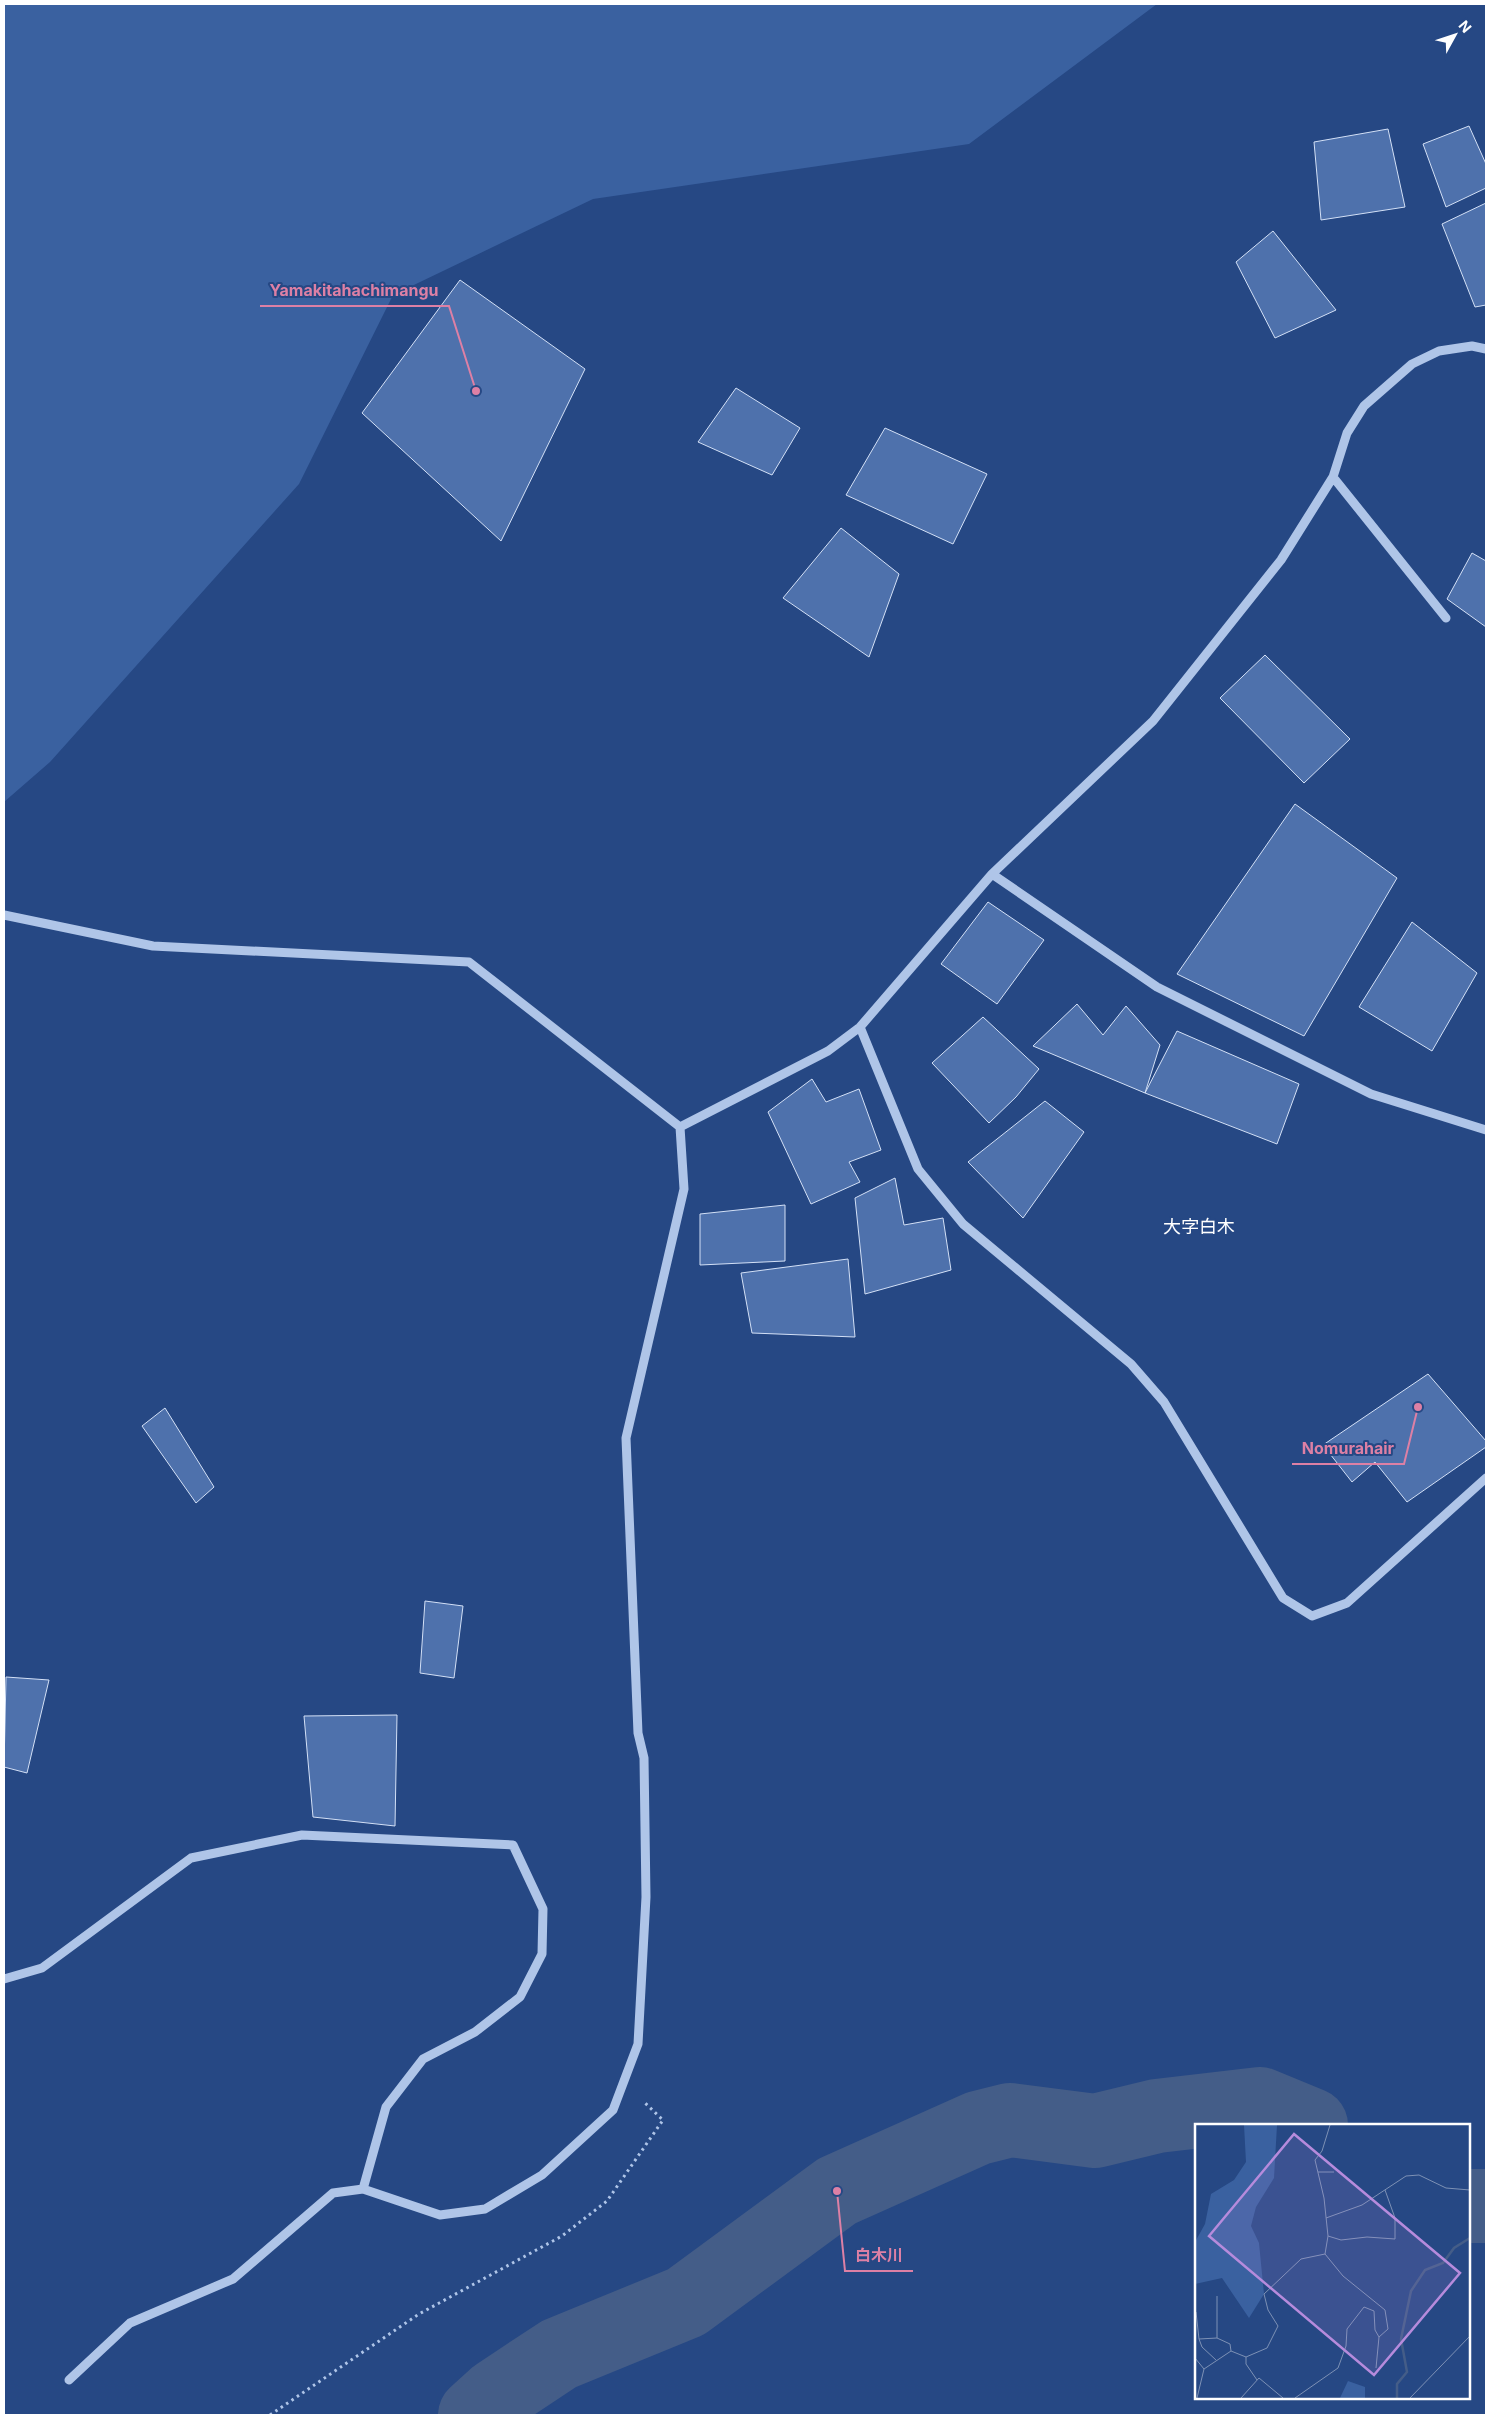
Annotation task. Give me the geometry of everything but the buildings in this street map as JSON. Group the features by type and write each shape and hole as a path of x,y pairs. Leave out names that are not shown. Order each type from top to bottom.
{"street":[{"path":"680,1126 828,1051 860,1027 992,874 1153,721 1280,560 1333,477 1347,433 1364,406 1412,364 1439,350 1472,346 1486,349"},
{"path":"1333,477 1446,618"},
{"path":"992,874 1157,987 1371,1094 1486,1130"},
{"path":"4,915 153,946 469,962 680,1126 684,1189 626,1438 638,1733 644,1758 646,1897 638,2044 613,2110 542,2175 485,2209 440,2215 363,2189 333,2193 233,2279 130,2323 69,2380"},
{"path":"860,1027 918,1168 963,1224 1131,1364 1164,1402 1283,1598 1312,1616 1346,1603 1486,1478"},
{"path":"4,1979 42,1968 191,1858 302,1835 513,1845 543,1909 542,1954 520,1998 475,2032 423,2059 386,2107 363,2189"}],"path":[{"path":"270,2415 418,2314 562,2236 607,2201 663,2120 624,2082"}],"shaded area":[{"path":"4,4 1157,4 969,144 593,199 393,295 299,484 50,762 4,802"}],"waterway":[{"path":"475,2415 497,2395 559,2354 686,2302 837,2191 978,2128 1010,2120 1095,2131 1157,2116 1260,2104 1309,2124"},
{"path":"1470,2206 1486,2206"}],"place":[{"name":"Yamakitahachimangu","path":"476,391"},
{"name":"Nomurahair","path":"1418,1407"},
{"name":"白木川","path":"837,2191"}],"district":[{"name":"大字白木","path":"1199,1226"}]}
